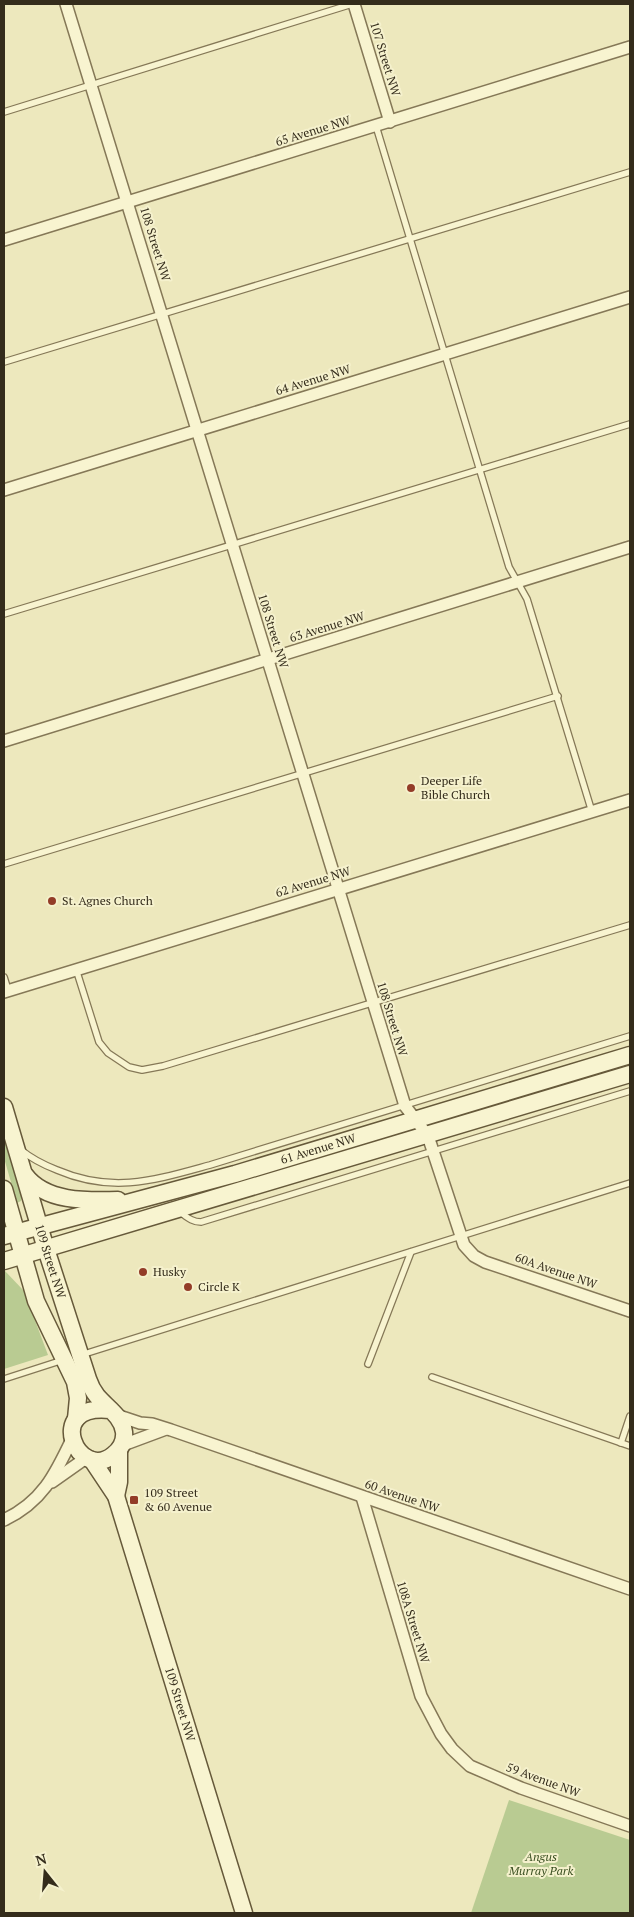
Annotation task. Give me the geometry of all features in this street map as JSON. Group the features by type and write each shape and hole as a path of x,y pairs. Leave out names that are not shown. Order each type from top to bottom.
{"main road":[{"name":"61 Avenue NW","path":"10,1234 174,1192 630,1055"},
{"name":"61 Avenue NW","path":"4,1261 428,1136 630,1074"},
{"name":"109 Street NW","path":"4,1107 46,1248 72,1357 78,1398 76,1420"},
{"path":"23,1172 42,1191 72,1198 123,1199 174,1192"},
{"name":"109 Street NW","path":"4,1189 10,1234 23,1255 36,1301 95,1394 113,1412"},
{"path":"91,1410 113,1412 121,1422 124,1432 121,1447 106,1460 89,1459 76,1448 72,1439 72,1426 82,1413 91,1410"},
{"name":"109 Street NW","path":"116,1496 119,1482 121,1447"},
{"name":"109 Street NW","path":"89,1459 116,1496 244,1913"}],"street":[{"name":"108 Street NW","path":"66,4 405,1106 428,1136 460,1235 464,1245 474,1256"},
{"name":"107 Street NW","path":"353,4 390,122"},
{"name":"65 Avenue NW","path":"4,240 630,48"},
{"name":"64 Avenue NW","path":"4,490 630,298"},
{"name":"63 Avenue NW","path":"4,741 630,547"},
{"name":"62 Avenue NW","path":"6,991 630,800"},
{"name":"60A Avenue NW","path":"474,1256 485,1262 630,1311"},
{"name":"60 Avenue NW","path":"113,1412 140,1423 152,1424 630,1589"},
{"path":"121,1447 166,1429"},
{"path":"49,1484 72,1439"},
{"path":"4,1520 25,1509 49,1484 89,1459"},
{"name":"108A Street NW","path":"362,1497 421,1696 441,1734 452,1749"},
{"name":"59 Avenue NW","path":"452,1749 470,1766 521,1788 630,1826"}],"lane":[{"path":"4,112 353,4"},
{"path":"376,126 510,567 527,599 592,812"},
{"path":"4,362 630,172"},
{"path":"4,614 630,424"},
{"path":"4,864 558,696"},
{"path":"76,969 99,1042 118,1061 142,1070 163,1066 373,1004 630,925"},
{"path":"4,977 6,991"},
{"name":"61 Avenue NW","path":"14,1143 33,1158 81,1179 104,1183 137,1183 201,1167 630,1036"},
{"path":"178,1210 189,1219 201,1222 630,1091"},
{"path":"4,1379 630,1183"},
{"path":"368,1364 412,1252"},
{"path":"432,1377 630,1446"},
{"path":"621,1443 630,1416"}],"green space":[{"path":"4,1135 21,1189 21,1201 17,1203 4,1158"},
{"path":"4,1272 24,1291 48,1355 4,1369"},
{"name":"Angus Murray Park","path":"509,1800 630,1840 630,1913 471,1913"}],"place":[{"name":"Deeper Life Bible Church","path":"411,788"},
{"name":"St. Agnes Church","path":"52,901"},
{"name":"Husky","path":"143,1272"},
{"name":"Circle K","path":"188,1287"},
{"name":"109 Street & 60 Avenue","path":"134,1500"}]}
